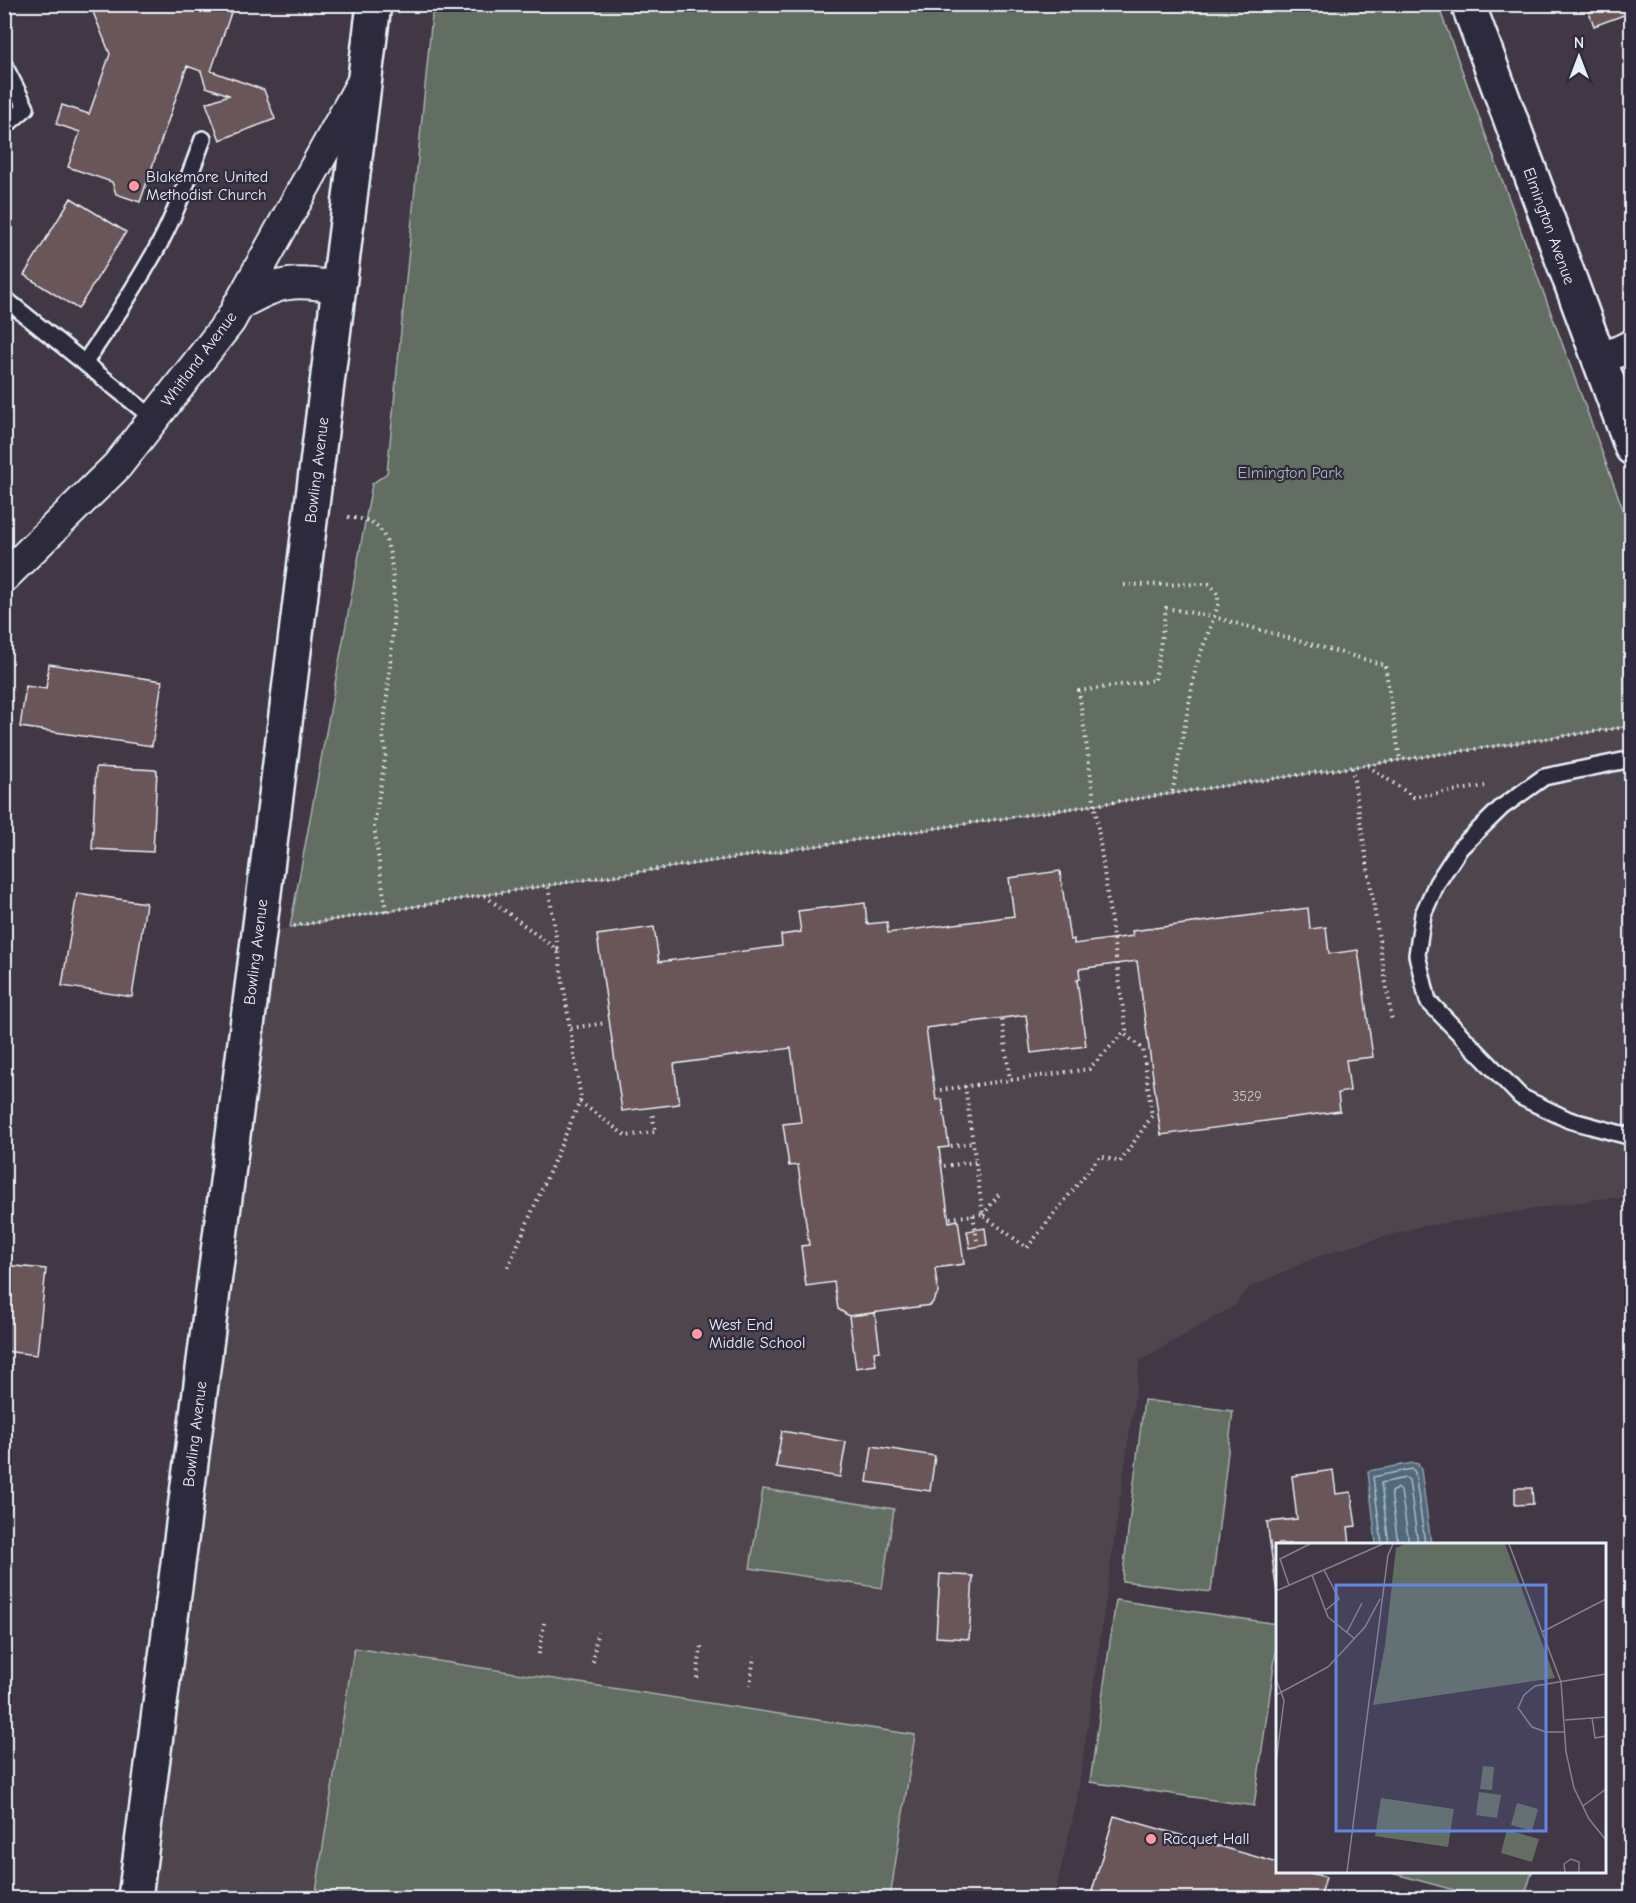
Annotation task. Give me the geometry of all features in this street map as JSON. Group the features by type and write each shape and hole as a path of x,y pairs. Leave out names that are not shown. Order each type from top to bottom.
{"street":[{"name":"Bowling Avenue","path":"135,1899 259,933 374,4"},
{"name":"Elmington Avenue","path":"1468,4 1632,448"},
{"name":"Whitland Avenue","path":"4,577 117,466 230,321 365,76"},
{"path":"238,306 274,285 304,282 339,287"},
{"path":"1598,361 1632,345"}],"lane":[{"path":"4,65 26,108 4,127"},
{"path":"85,362 125,303 161,241 180,201 203,139"},
{"path":"4,298 154,419"},
{"path":"1632,759 1544,777 1502,807 1460,848 1437,883 1423,914 1417,955 1428,1000 1521,1097 1569,1120 1632,1137"}],"path":[{"path":"348,518 370,521 380,529 391,561 395,590 383,736 386,753 374,826 386,911"},
{"path":"1124,585 1209,584 1216,590 1219,598 1196,666 1172,794"},
{"path":"940,1090 1089,1069 1126,1030 1079,691 1155,680 1166,608 1214,617 1385,665 1400,760"},
{"path":"259,933 548,885 1095,807 1632,726"},
{"path":"1368,766 1414,797 1489,786"},
{"path":"1352,768 1392,1021"},
{"path":"508,1267 580,1102 560,952 548,885"},
{"path":"484,895 560,952"},
{"path":"1002,1020 1010,1080"},
{"path":"571,1028 606,1023"},
{"path":"965,1086 982,1214 1027,1248 1100,1156 1120,1162 1152,1116 1143,1049 1123,1033"},
{"path":"580,1102 626,1136 655,1132 652,1111"},
{"path":"951,1146 972,1143"},
{"path":"944,1166 975,1162"},
{"path":"950,1218 982,1214 1000,1193"},
{"path":"973,1215 978,1240"},
{"path":"539,1654 544,1623"},
{"path":"593,1662 597,1632"},
{"path":"697,1678 701,1647"},
{"path":"750,1686 754,1656"}],"shaded area":[{"name":"West End Middle School","path":"1631,726 1631,1197 1599,1199 1418,1227 1319,1256 1250,1287 1234,1306 1140,1361 1077,1800 1054,1898 135,1898 259,933 548,885"}],"green space":[{"name":"Elmington Park","path":"433,5 1438,5 1631,531 1631,726 484,895 290,927 372,484 387,473"},
{"path":"1144,1400 1233,1411 1211,1592 1122,1581"},
{"path":"763,1489 894,1509 882,1588 750,1568"},
{"path":"1116,1600 1276,1624 1276,1651 1254,1806 1090,1782"},
{"path":"354,1648 915,1735 890,1898 315,1898"},
{"path":"1392,1873 1532,1873 1524,1898 1483,1898"}],"water":[{"path":"1418,1464 1421,1470 1431,1543 1376,1543 1368,1471"}],"building":[{"path":"97,4 234,4 211,71 264,90 275,119 220,140 206,103 229,95 206,87 201,71 187,66 140,202 116,194 112,182 68,167 80,132 56,124 62,105 89,114 110,54 91,7"},
{"path":"1586,4 1632,4 1632,12 1594,26"},
{"path":"71,198 126,232 78,309 24,275"},
{"path":"49,664 162,681 152,746 20,727 26,686 46,689"},
{"path":"96,767 157,770 153,852 92,849"},
{"name":"West End Middle School","path":"1060,871 1070,940 1074,939 1074,944 1133,936 1132,931 1308,908 1310,929 1326,927 1329,954 1358,950 1373,1057 1346,1060 1350,1091 1338,1093 1340,1111 1161,1135 1137,961 1079,969 1080,979 1077,980 1086,1046 1031,1053 1026,1015 926,1028 936,1100 942,1099 949,1147 939,1148 949,1222 958,1220 964,1264 935,1268 938,1293 931,1305 849,1316 838,1309 834,1282 806,1286 801,1246 809,1245 798,1165 789,1166 783,1124 801,1122 791,1048 674,1064 679,1104 622,1111 597,935 654,927 659,962 782,946 781,935 801,932 798,911 865,903 867,924 887,922 888,933 1014,916 1009,878"},
{"path":"77,893 146,903 132,997 62,986"},
{"path":"985,1228 987,1245 970,1248 967,1231"},
{"path":"4,1265 46,1269 37,1355 4,1351"},
{"path":"875,1313 880,1351 874,1352 876,1365 856,1368 849,1316"},
{"path":"782,1431 846,1442 840,1477 776,1467"},
{"path":"872,1446 935,1456 930,1491 867,1482"},
{"path":"1333,1470 1336,1494 1351,1492 1356,1526 1348,1527 1350,1543 1276,1543 1276,1586 1267,1522 1297,1519 1292,1476"},
{"path":"1515,1488 1532,1488 1533,1504 1515,1505"},
{"path":"940,1574 973,1576 969,1639 936,1637"},
{"name":"Racquet Hall","path":"1114,1816 1276,1862 1276,1873 1310,1873 1326,1877 1320,1898 1090,1898"}],"place":[{"name":"Blakemore United Methodist Church","path":"134,186"},
{"name":"West End Middle School","path":"697,1334"},
{"name":"Racquet Hall","path":"1151,1839"}]}
